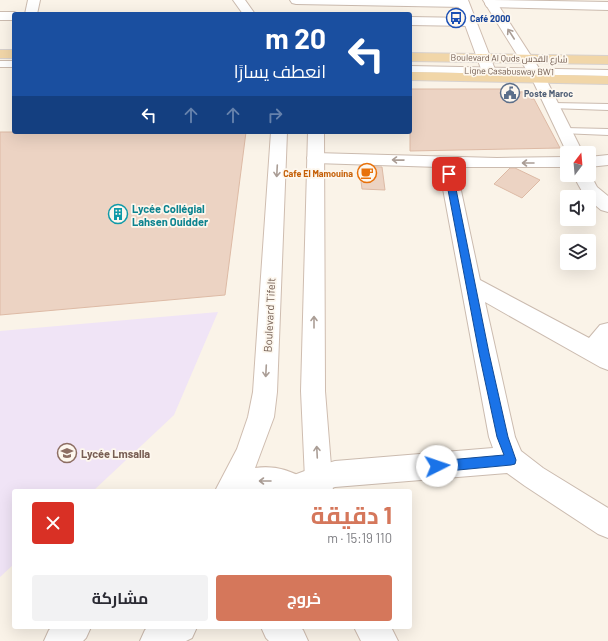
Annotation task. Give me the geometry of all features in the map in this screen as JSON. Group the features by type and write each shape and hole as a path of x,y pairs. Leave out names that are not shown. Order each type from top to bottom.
{"main road":[{"path":"0,54 12,54"},
{"name":"Boulevard Al Quds شارع القدس","path":"412,57 487,68 533,69 608,80"},
{"name":"Boulevard Al Quds شارع القدس","path":"412,76 487,68 533,69 608,60"},
{"path":"0,69 12,69"}],"street":[{"path":"31,12 34,0"},
{"path":"239,0 248,12"},
{"path":"296,0 462,2 487,68"},
{"path":"490,2 608,6"},
{"path":"490,2 533,69 553,106 572,146"},
{"path":"0,16 12,16"},
{"path":"412,21 470,22"},
{"name":"Boulevard Tifelt","path":"230,489 248,455 261,417 265,392 279,134"},
{"path":"308,487 313,391 316,134"},
{"path":"315,158 504,163 560,162"},
{"path":"596,161 608,160"},
{"path":"446,161 502,437 511,460 534,477 608,524"},
{"path":"586,182 590,191 608,206"},
{"path":"470,284 601,355 608,332"},
{"path":"235,489 254,481 268,480 308,487 335,474 511,460"},
{"path":"60,641 73,629"},
{"path":"156,641 165,634 176,629"},
{"path":"279,629 292,641"},
{"path":"372,629 382,641"}],"lane":[{"path":"0,60 12,60"},
{"path":"0,64 12,64"},
{"name":"Ligne Casabusway BW1","path":"412,65 487,68"},
{"name":"Ligne Casabusway BW1","path":"412,69 487,68"},
{"name":"Ligne Casabusway BW1","path":"533,69 608,68"},
{"name":"Ligne Casabusway BW1","path":"533,69 608,72"},
{"path":"553,106 608,107"},
{"path":"565,131 608,132"}],"shaded area":[{"name":"Lycée Lmsalla","path":"218,312 174,415 95,489 12,489 12,566 0,577 0,331"}],"building":[{"path":"412,89 503,89 505,91 524,92 525,95 529,95 531,99 534,99 560,148 410,151 410,134 412,134"},
{"name":"Lycée Collégial Lahsen Ouidder","path":"0,132 12,132 12,134 246,134 225,295 0,315"},
{"path":"359,166 382,167 385,190 362,189"},
{"path":"510,168 515,168 540,180 522,198 494,184"}],"place":[{"name":"Café 2000","path":"456,18"},
{"name":"Poste Maroc","path":"510,93"},
{"name":"Cafe El Mamouina","path":"367,173"},
{"name":"Lycée Collégial Lahsen Ouidder","path":"118,214"},
{"name":"Lycée Lmsalla","path":"67,453"}],"route":[{"path":"437,466 511,460 502,437 457,222 449,174"}]}
